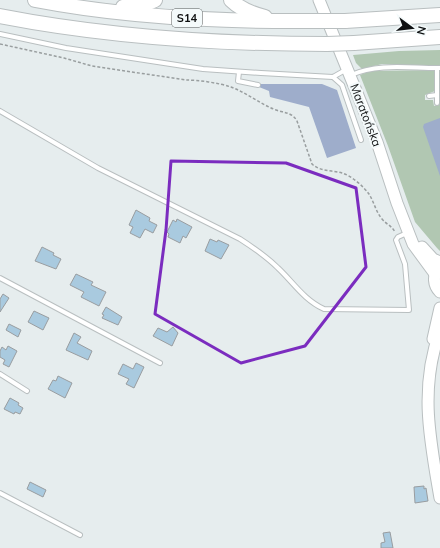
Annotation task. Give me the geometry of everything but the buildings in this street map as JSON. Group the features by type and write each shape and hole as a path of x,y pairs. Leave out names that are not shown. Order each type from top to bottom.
{"highway":[{"name":"S14","path":"35,0 92,9 236,21 345,21 440,15"},
{"path":"92,9 128,7 156,0"},
{"path":"232,0 254,14 283,21"},
{"name":"S14","path":"0,16 86,30 203,41 271,44 327,44 440,37"},
{"path":"415,39 440,42"}],"main road":[{"name":"Maratońska","path":"319,0 377,142 408,232 416,249 438,267"},
{"path":"438,267 435,286 440,292"},
{"path":"440,308 431,347 428,385 428,422 440,498"},
{"path":"431,359 440,331"}],"lane":[{"path":"0,34 66,48 239,72 333,77 349,72 380,67 438,68 437,103"},
{"path":"239,72 238,82 258,85"},
{"path":"333,77 342,85 361,140"},
{"path":"429,96 437,95"},
{"path":"0,111 98,168 240,239 259,251 279,269 302,295 316,306 324,309 409,310 404,264 396,240 398,237 408,232"},
{"path":"0,278 160,363"},
{"path":"0,374 27,390"},
{"path":"0,493 80,535"}],"path":[{"path":"0,44 64,58 92,66 186,80 195,80 230,87 276,110 289,113 294,116 297,121 312,164 327,171 342,173 353,178 368,194 382,220 392,226 398,237"}],"highlighted area":[{"path":"171,161 286,163 356,188 366,267 305,346 241,363 155,314 166,230"}],"green space":[{"path":"440,50 440,67 382,64 362,69 356,63 353,55 399,51"},
{"path":"435,70 435,91 425,95 425,100 433,100 434,106 439,105 440,71 440,251 415,222 388,146 360,75 370,71"}],"water":[{"path":"259,84 322,84 337,90 356,148 327,158 309,107 270,97 269,91 259,87"},
{"path":"440,118 440,176 423,127 424,124"}]}
